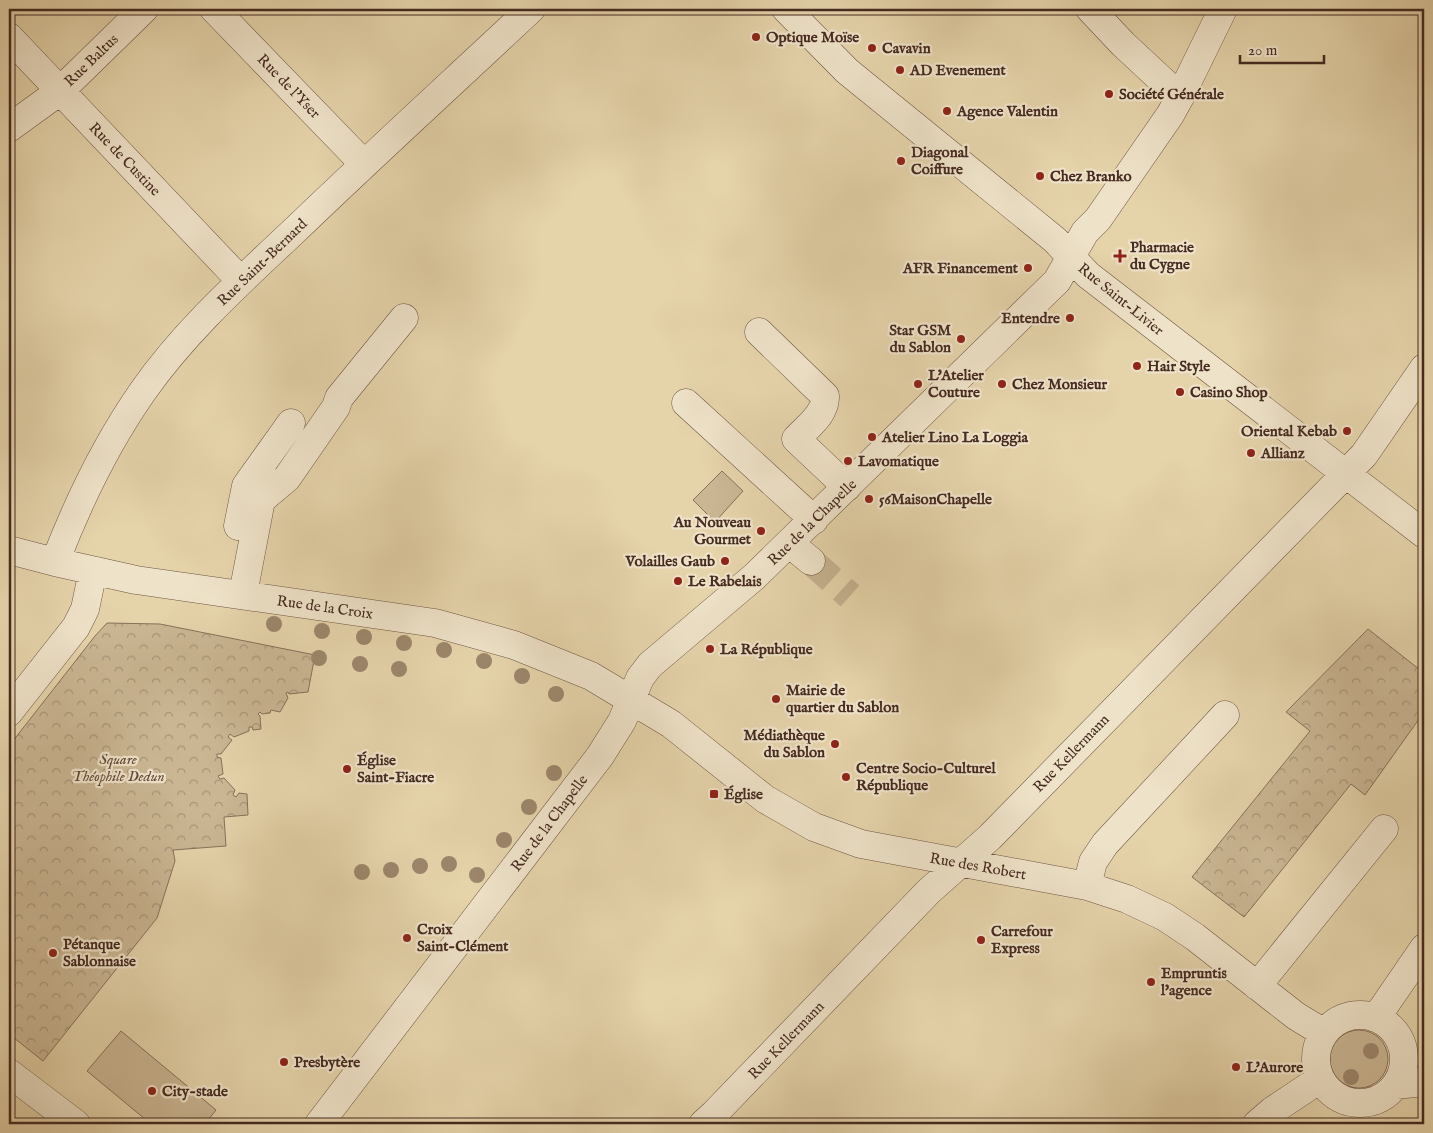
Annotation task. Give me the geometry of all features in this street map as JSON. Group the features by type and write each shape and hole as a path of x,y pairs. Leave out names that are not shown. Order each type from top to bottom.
{"street":[{"name":"Rue Baltus","path":"9,128 60,91 144,9"},
{"name":"Rue de l'Yser","path":"214,9 364,164"},
{"name":"Rue Saint-Bernard","path":"55,562 80,499 118,429 144,389 171,356 241,281 531,9"},
{"name":"Rue Saint-Livier","path":"786,9 846,71 1050,235 1088,275 1424,534"},
{"path":"1090,9 1129,50 1180,97"},
{"name":"Rue de la Chapelle","path":"319,1124 600,756 622,721 640,678 650,665 790,544 1057,280 1085,232 1098,219 1170,115 1223,9"},
{"name":"Rue de Custine","path":"9,37 241,281"},
{"path":"234,593 261,500 287,478 336,407 339,398 404,318"},
{"path":"759,332 825,396 826,404 822,411 796,439 848,487"},
{"name":"Rue Kellermann","path":"703,1124 929,891 990,837 1364,455 1424,368"},
{"path":"686,403 814,520"},
{"path":"234,593 246,486 291,422"},
{"path":"790,544 811,561"},
{"name":"Rue de la Croix","path":"9,550 136,580 435,623 514,645 591,676 631,700"},
{"path":"9,712 76,627 85,609 93,571"},
{"name":"Rue des Robert","path":"631,700 670,724 764,799 814,827 861,844 1087,886 1127,899 1165,917 1195,937 1296,1016 1324,1033"},
{"path":"1087,886 1093,862 1105,844 1225,715"},
{"path":"1257,986 1384,830"},
{"path":"1376,1018 1424,948"},
{"path":"1362,1015 1376,1018 1388,1025 1414,1052 1396,1085 1381,1099 1360,1104 1349,1114 1338,1098 1328,1090 1320,1079 1316,1064 1317,1048 1324,1033 1334,1023 1347,1017 1362,1015"},
{"path":"1257,1124 1272,1111 1320,1079"},
{"path":"1396,1085 1424,1082"},
{"path":"12,1083 76,1124"}],"green space":[{"path":"722,471 743,491 715,522 693,500"},
{"name":"Square Théophile Dedun","path":"107,623 160,624 315,655 308,692 286,693 288,698 280,712 271,710 270,713 262,714 260,712 258,714 260,716 261,729 253,730 252,727 249,727 249,731 234,737 230,734 228,737 232,740 221,754 217,754 217,757 221,758 223,774 218,776 220,779 224,778 235,790 233,795 236,797 239,793 247,794 248,815 224,817 226,846 173,850 175,861 157,918 43,1061 9,1034 9,746"},
{"path":"1368,629 1424,673 1424,712 1365,795 1351,784 1244,917 1192,877 1310,731 1286,712"},
{"path":"1359,1030 1375,1035 1383,1043 1388,1059 1383,1075 1375,1083 1359,1088 1343,1083 1335,1075 1330,1059 1335,1043 1343,1035"},
{"name":"City-stade","path":"121,1031 216,1110 205,1124 151,1124 87,1071"}],"tunnel":[{"path":"811,561 850,596"}],"place":[{"name":"Optique Moïse","path":"756,37"},
{"name":"Cavavin","path":"872,48"},
{"name":"AD Evenement","path":"900,70"},
{"name":"Société Générale","path":"1109,94"},
{"name":"Agence Valentin","path":"947,111"},
{"name":"Diagonal Coiffure","path":"901,161"},
{"name":"Chez Branko","path":"1040,176"},
{"name":"Pharmacie du Cygne","path":"1120,256"},
{"name":"AFR Financement","path":"1028,268"},
{"name":"Entendre","path":"1070,318"},
{"name":"Star GSM du Sablon","path":"961,339"},
{"name":"Hair Style","path":"1137,366"},
{"name":"L'Atelier Couture","path":"918,384"},
{"name":"Chez Monsieur","path":"1002,384"},
{"name":"Casino Shop","path":"1180,392"},
{"name":"Oriental Kebab","path":"1347,431"},
{"name":"Atelier Lino La Loggia","path":"872,437"},
{"name":"Allianz","path":"1251,453"},
{"name":"Lavomatique","path":"848,461"},
{"name":"56MaisonChapelle","path":"869,499"},
{"name":"Au Nouveau Gourmet","path":"761,531"},
{"name":"Volailles Gaub","path":"725,561"},
{"name":"Le Rabelais","path":"678,581"},
{"name":"La République","path":"710,649"},
{"name":"Mairie de quartier du Sablon","path":"776,699"},
{"name":"Médiathèque du Sablon","path":"835,744"},
{"name":"Église Saint-Fiacre","path":"347,769"},
{"name":"Centre Socio-Culturel République","path":"846,777"},
{"name":"Église","path":"714,794"},
{"name":"Croix Saint-Clément","path":"407,938"},
{"name":"Carrefour Express","path":"981,940"},
{"name":"Pétanque Sablonnaise","path":"53,953"},
{"name":"Empruntis l'agence","path":"1151,982"},
{"name":"Presbytère","path":"284,1062"},
{"name":"L'Aurore","path":"1236,1067"},
{"name":"City-stade","path":"152,1091"}]}
